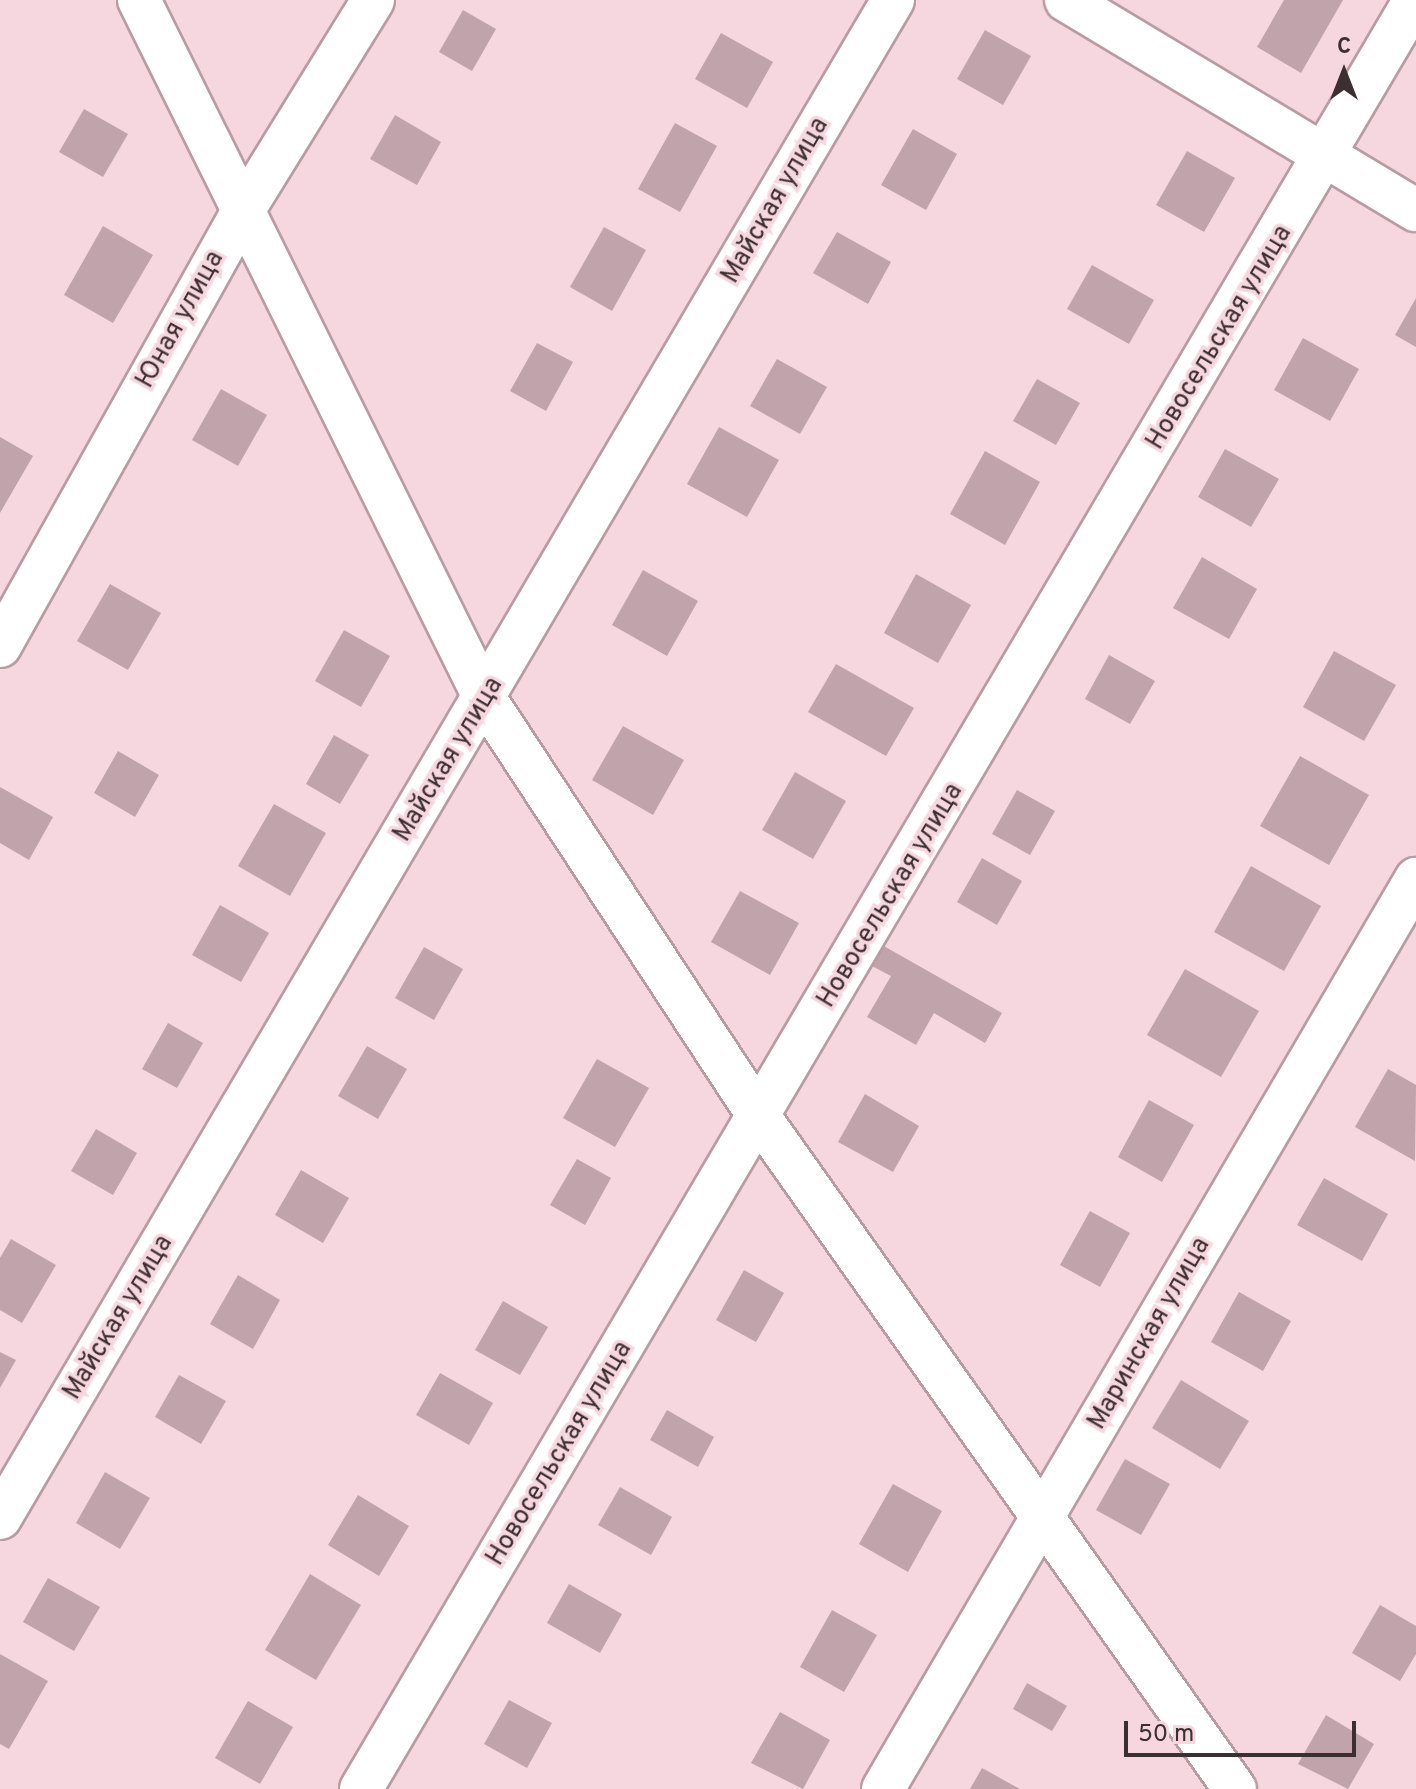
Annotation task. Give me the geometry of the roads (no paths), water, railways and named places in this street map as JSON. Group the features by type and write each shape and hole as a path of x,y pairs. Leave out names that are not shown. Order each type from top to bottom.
{"street":[{"path":"139,0 241,214 485,699 760,1118 1235,1789"},
{"name":"Юная улица","path":"0,646 241,214 373,0"},
{"name":"Майская улица","path":"0,1518 485,699 893,0"},
{"path":"1066,0 1416,210"},
{"name":"Новосельская улица","path":"361,1789 1328,155 1415,0"},
{"name":"Маринская улица","path":"883,1789 1416,879"}]}
